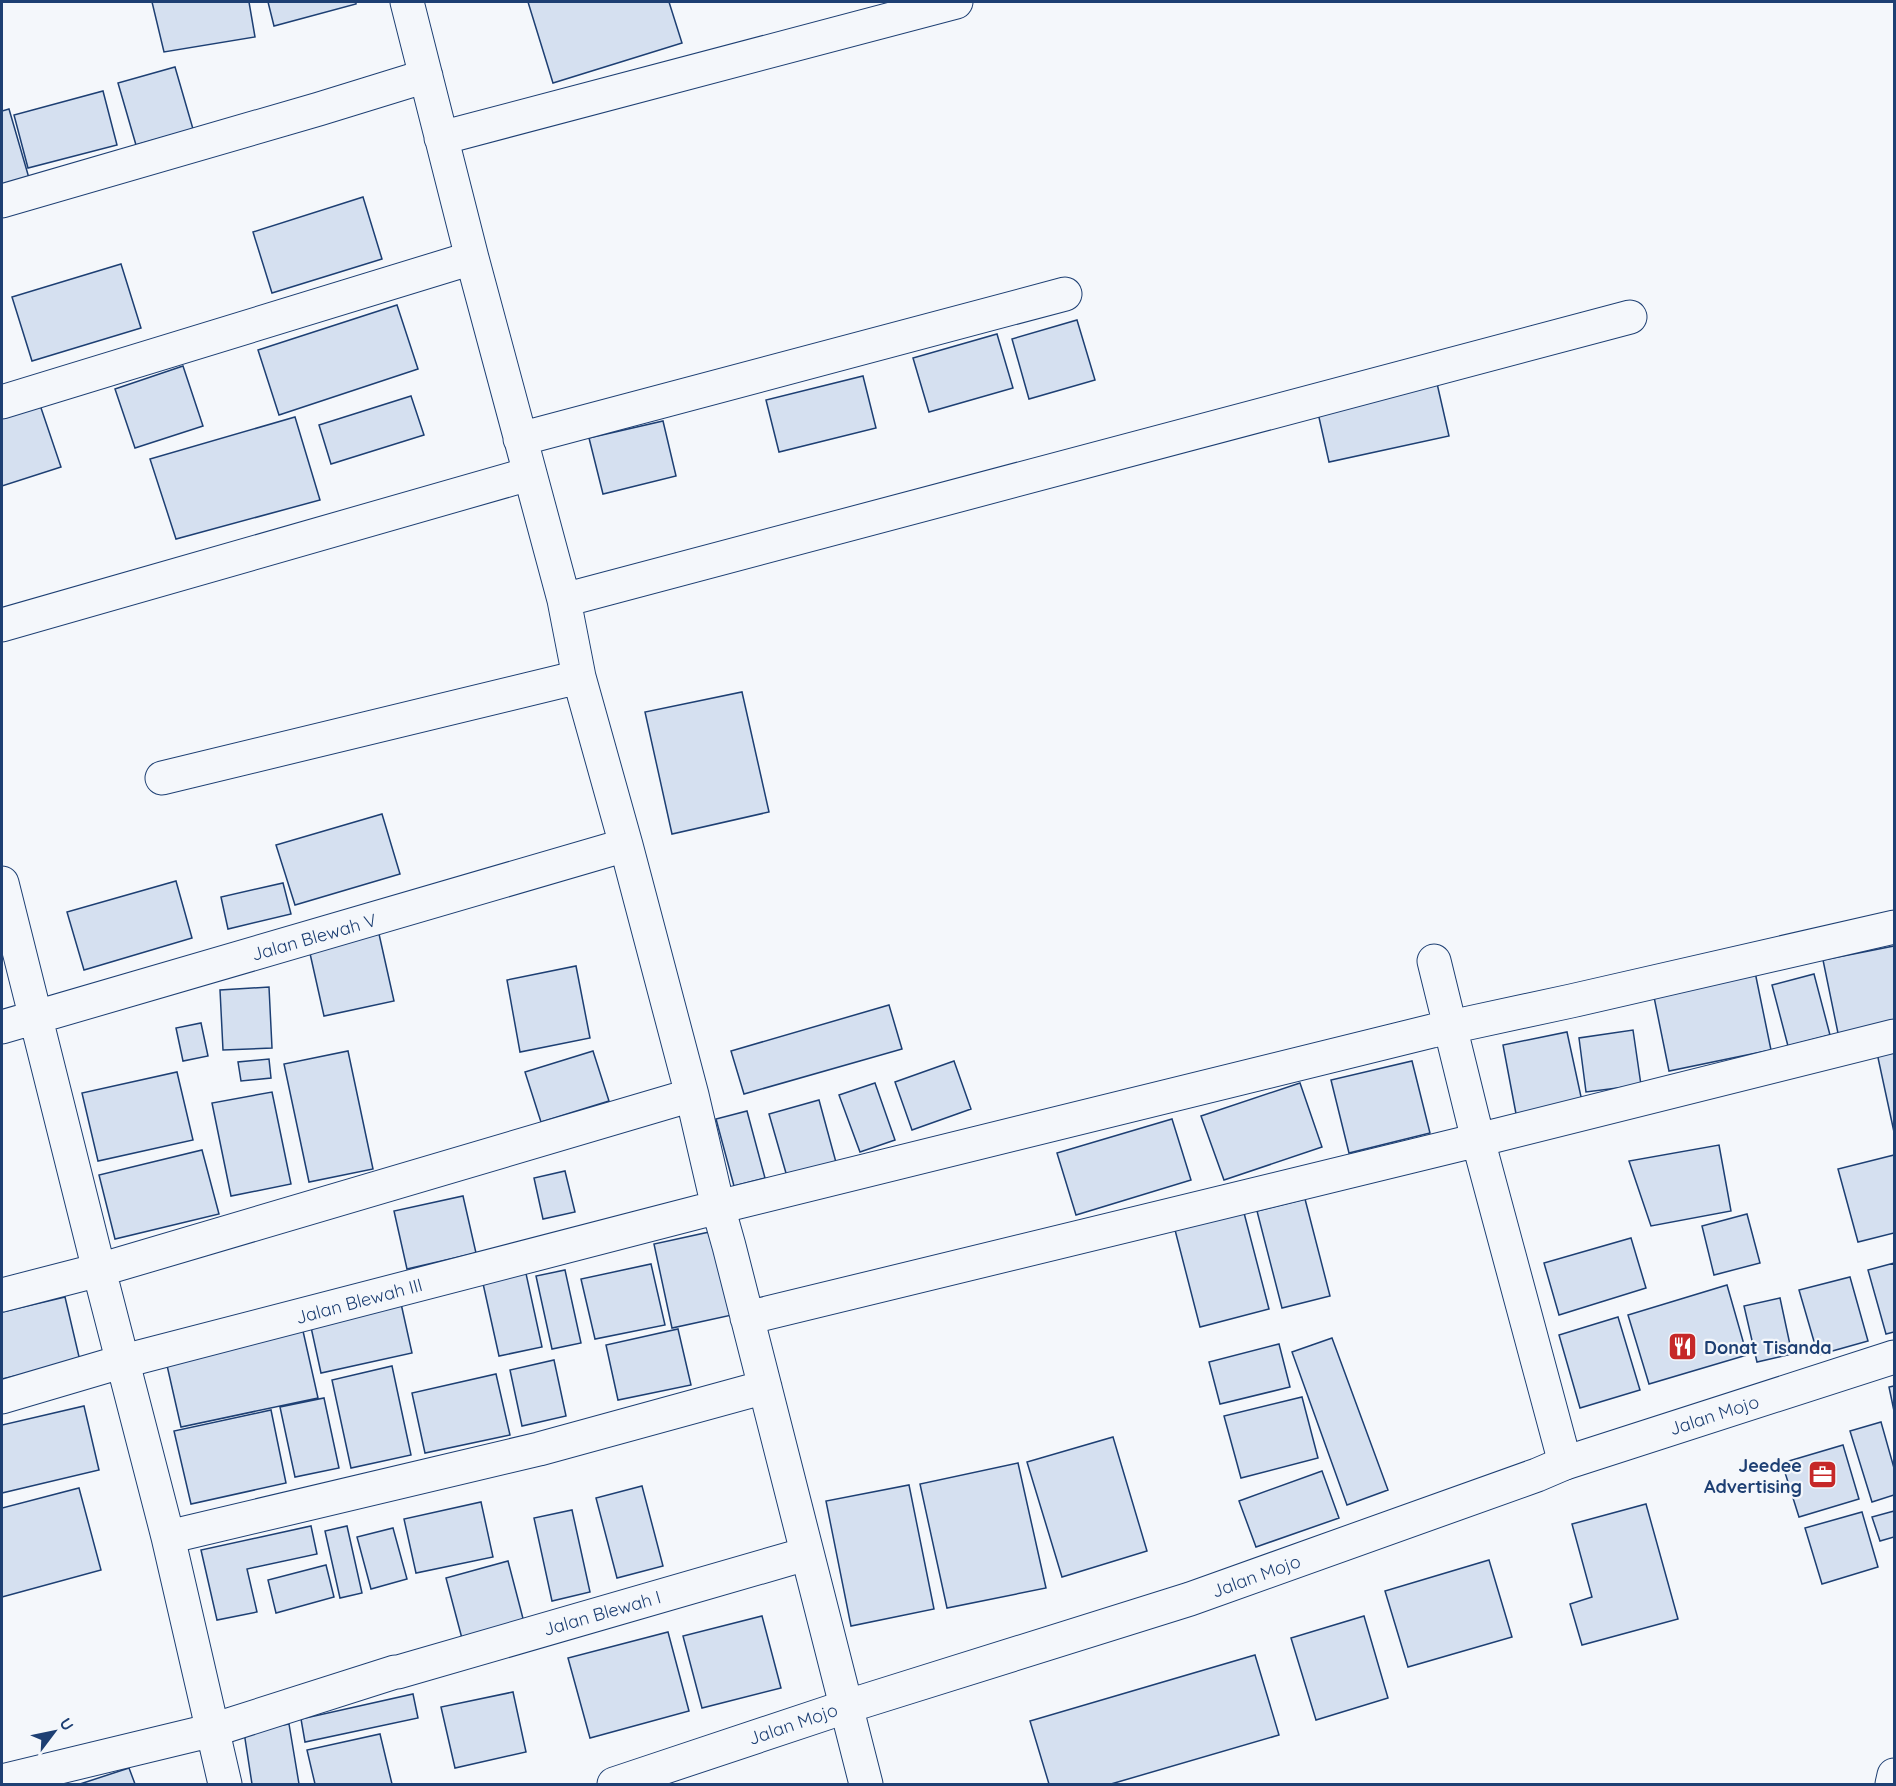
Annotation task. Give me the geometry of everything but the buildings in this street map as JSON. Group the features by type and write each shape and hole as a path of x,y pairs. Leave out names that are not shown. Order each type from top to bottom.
{"street":[{"path":"407,2 472,258 564,600 579,677 692,1095 718,1207 866,1785"},
{"path":"441,138 957,2"},
{"path":"2,201 426,76"},
{"path":"2,402 472,258"},
{"path":"520,439 1065,294"},
{"path":"564,600 1630,317"},
{"path":"2,625 529,474"},
{"path":"162,778 579,677"},
{"name":"Jalan Blewah V","path":"2,1027 626,845"},
{"path":"2,883 168,1537 225,1785"},
{"name":"Jalan Blewah III","path":"2,1397 124,1361 718,1207 1450,1026 1583,999 1894,927"},
{"path":"1434,961 1478,1140 1565,1463"},
{"path":"747,1318 1894,1036"},
{"path":"2,1295 99,1270 692,1095"},
{"name":"Jalan Mojo","path":"614,1785 845,1707 1190,1599 1565,1463 1894,1357"},
{"path":"168,1537 539,1449 765,1387"},
{"name":"Jalan Blewah I","path":"2,1781 213,1730 397,1672 806,1554"},
{"path":"1892,1785 1894,1775"}],"place":[{"name":"Donat Tisanda","path":"1683,1347"},
{"name":"Jeedee Advertising","path":"1823,1475"}]}
